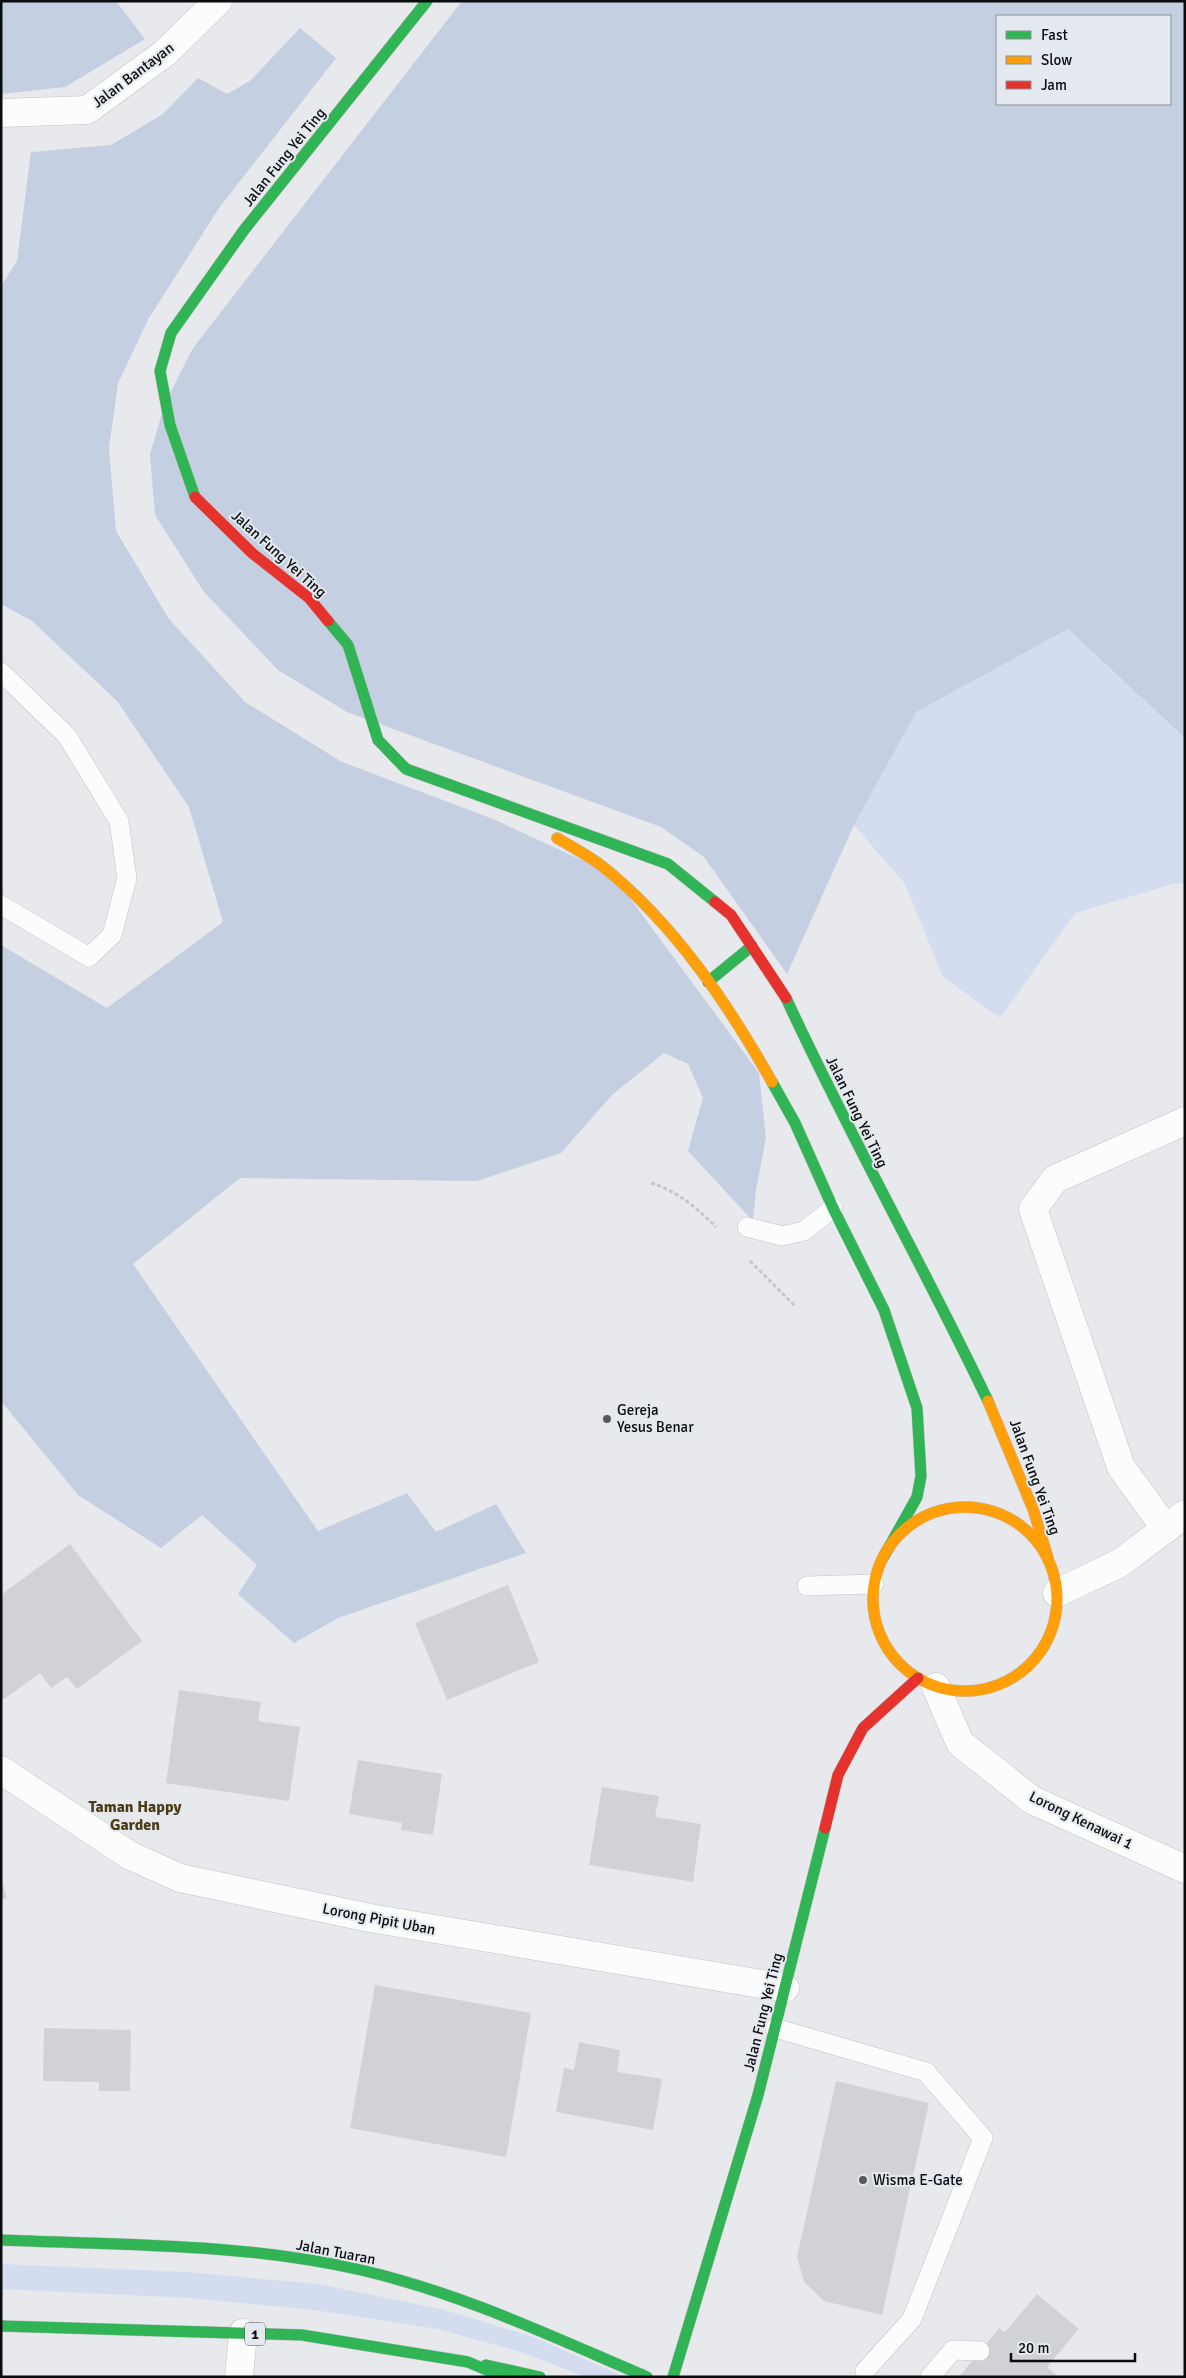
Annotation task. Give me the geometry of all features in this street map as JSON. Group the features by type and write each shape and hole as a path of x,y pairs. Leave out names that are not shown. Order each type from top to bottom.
{"street":[{"name":"Jalan Bantayan","path":"1,114 87,110 165,54 218,1"},
{"name":"Jalan Fung Yei Ting","path":"427,1 244,230 171,333 160,371 170,425 196,499 252,553 309,598 348,645 378,740 406,769 668,864 731,915 782,989 819,1070 881,1193 916,1255 995,1414 1033,1509 1057,1593"},
{"name":"Jalan Fung Yei Ting","path":"507,807 602,866 644,905 682,947 747,1037 795,1123 833,1208 884,1310 917,1408 921,1476 917,1497 884,1556"},
{"path":"708,982 752,946"},
{"path":"1048,1558 1031,1535 1008,1518 980,1509 952,1508 924,1517 901,1533 884,1556 874,1584 874,1612 882,1638 897,1660 927,1683 966,1692 996,1687 1022,1673 1042,1650 1054,1622 1057,1593 1120,1563 1175,1522 1121,1467 1033,1209 1055,1179 1185,1121"},
{"name":"Jalan Fung Yei Ting","path":"672,2377 758,2095 838,1775 863,1728 927,1683"},
{"name":"Lorong Kenawai 1","path":"927,1683 960,1742 1032,1800 1185,1869"},
{"name":"Lorong Pipit Uban","path":"1,1770 129,1854 180,1878 370,1918 785,1988"},
{"name":"Jalan Tuaran","path":"1,2240 247,2252 361,2270 473,2303 647,2377"},
{"name":"1","path":"1,2326 302,2335 468,2362 503,2377"},
{"path":"239,2377 243,2333"},
{"path":"468,2362 540,2377"}],"lane":[{"path":"1,672 67,736 119,821 127,878 112,935 89,957 1,905"},
{"path":"747,1227 782,1236 804,1230 833,1208"},
{"path":"807,1586 874,1584"},
{"path":"775,2028 926,2072 983,2138 912,2320 865,2371"},
{"path":"930,2377 953,2350 980,2351"}],"shaded area":[{"path":"1,1 116,1 145,39 65,87 1,94"},
{"path":"462,1 1185,1 1185,738 1068,629 916,712 854,825 787,974 704,857 661,827 347,712 278,670 204,592 155,515 150,454 165,403 193,348"},
{"path":"300,28 336,58 219,208 149,318 118,383 109,448 116,531 169,619 245,702 342,762 493,819 612,874 759,1073 766,1138 756,1190 753,1221 688,1151 703,1098 688,1064 664,1053 612,1095 561,1153 477,1181 240,1178 133,1264 318,1531 407,1493 436,1532 496,1504 526,1553 338,1618 294,1643 238,1594 257,1565 202,1515 161,1548 78,1495 1,1401 1,945 107,1008 223,922 189,807 117,701 32,621 1,604 1,286 17,261 31,152 111,145 163,114 198,78 227,94 250,81"},
{"path":"1068,629 1185,738 1185,883 1173,884 1075,913 1000,1018 943,977 905,884 854,825 915,712"},
{"path":"1,2264 186,2272 318,2284 441,2309 531,2336 625,2377 586,2377 524,2353 438,2329 314,2310 190,2298 1,2289"}],"building":[{"path":"70,1544 142,1641 77,1689 67,1677 51,1688 40,1673 4,1699 1,1696 1,1595"},
{"path":"508,1585 539,1662 447,1700 415,1623"},
{"path":"179,1690 261,1702 258,1721 300,1727 289,1801 166,1783"},
{"path":"358,1760 442,1774 433,1835 401,1830 402,1823 349,1814"},
{"path":"602,1787 659,1796 655,1817 701,1824 693,1882 589,1865"},
{"path":"1,1878 7,1898 1,1899"},
{"path":"375,1985 531,2013 506,2157 350,2128"},
{"path":"44,2028 131,2030 130,2091 99,2091 99,2082 43,2081"},
{"path":"579,2042 620,2050 617,2072 662,2079 653,2130 556,2112 564,2068 574,2070"},
{"name":"Wisma E-Gate","path":"836,2081 929,2103 882,2315 824,2301 804,2282 797,2257"},
{"path":"1037,2294 1079,2329 1047,2367 1056,2375 1054,2377 959,2377 999,2328 1005,2332"}],"traffic: fast":[{"path":"195,497 170,425 160,371 171,333 244,230 427,1"},
{"path":"328,621 348,645 378,740 406,769 668,864 715,902"},
{"path":"708,982 752,946"},
{"path":"786,998 835,1100 988,1401"},
{"path":"772,1082 795,1123 833,1208 884,1310 917,1408 921,1476 917,1497 884,1556"},
{"path":"673,2377 758,2095 825,1828"},
{"path":"1,2240 227,2250 317,2261 361,2270 471,2303 647,2377"},
{"path":"1,2326 302,2335 468,2362 503,2377"},
{"path":"486,2365 540,2377"}],"traffic: slow":[{"path":"557,838 602,866 628,888 676,939 718,994 772,1082"},
{"path":"988,1401 1033,1509 1048,1558"},
{"path":"965,1507 983,1509 1000,1514 1030,1534 1050,1564 1055,1581 1057,1599 1055,1617 1050,1634 1030,1664 1000,1684 983,1689 965,1691 947,1689 930,1684 900,1664 880,1634 875,1617 873,1599 875,1581 880,1564 900,1534 930,1514 947,1509 965,1507"}],"traffic: jam":[{"path":"195,497 252,553 309,598 328,621"},
{"path":"715,902 731,915 786,998"},
{"path":"825,1828 838,1775 863,1728 918,1678"}],"place":[{"name":"Gereja Yesus Benar","path":"607,1419"},
{"name":"Wisma E-Gate","path":"863,2180"}],"district":[{"name":"Taman Happy Garden","path":"135,1815"}]}
